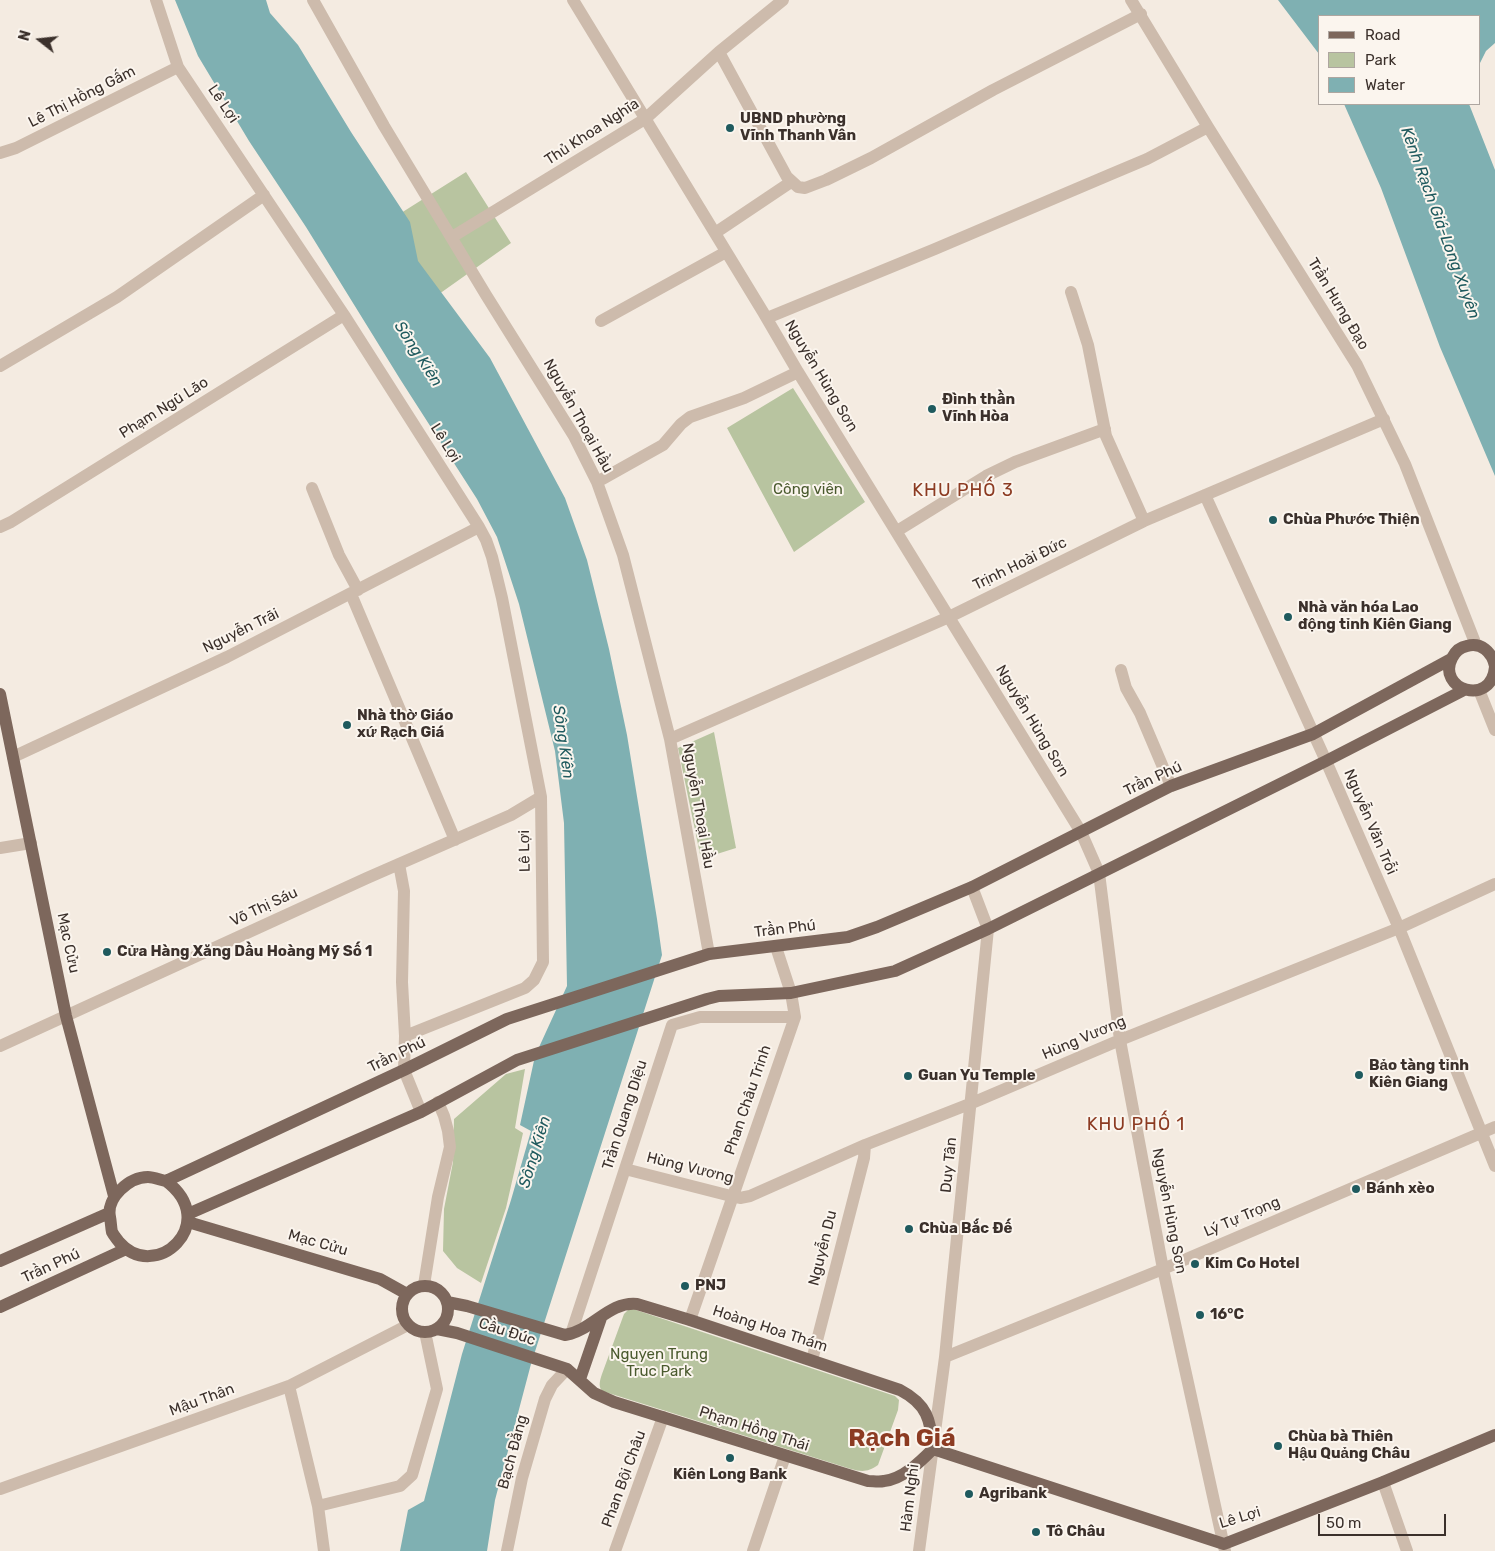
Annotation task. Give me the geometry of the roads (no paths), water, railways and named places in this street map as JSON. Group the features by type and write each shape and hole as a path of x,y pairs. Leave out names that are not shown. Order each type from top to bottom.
{"main road":[{"path":"1464,690 1453,680 1449,666 1451,659 1461,648 1480,646 1495,640"},
{"path":"188,1218 421,1112 517,1060 719,996 791,993 895,971 988,929 1326,761 1464,690 1479,690 1491,681 1495,674 1494,659 1480,646"},
{"name":"Trần Phú","path":"166,1181 404,1070 507,1019 708,954 848,937 877,927 972,887 1171,786 1313,734 1451,659"},
{"name":"Mạc Cửu","path":"0,694 66,1016 114,1196"},
{"path":"147,1177 166,1181 177,1189 185,1201 188,1218 182,1237 171,1249 156,1255 140,1255 126,1249 112,1233 109,1213 114,1196 128,1182 147,1177"},
{"name":"Trần Phú","path":"0,1261 109,1213"},
{"name":"Mạc Cửu","path":"188,1218 380,1278 407,1294"},
{"name":"Trần Phú","path":"0,1308 126,1249"},
{"path":"424,1285 436,1288 441,1292 448,1308 445,1320 431,1330 419,1331 408,1325 402,1313 407,1294 418,1286 424,1285"},
{"name":"Cầu Đúc","path":"447,1302 568,1334"},
{"name":"Hoàng Hoa Thám","path":"568,1334 584,1329 620,1306 629,1303 690,1320 900,1390 922,1406 927,1415 932,1433 933,1449"},
{"path":"580,1380 601,1318"},
{"name":"Cầu Đúc","path":"431,1330 457,1333 567,1369"},
{"name":"Phạm Hồng Thái","path":"567,1369 603,1398 860,1479 885,1482 904,1474 933,1449"},
{"name":"Lê Lợi","path":"933,1449 1224,1547 1495,1435"}],"street":[{"name":"Lê Lợi","path":"156,0 178,67 344,315 479,527 492,557 502,598 541,797 543,962 534,980 525,988 405,1036"},
{"name":"Thủ Khoa Nghĩa","path":"452,237 645,119 719,52 783,0"},
{"name":"Trần Hưng Đạo","path":"1132,0 1208,127 1357,366 1405,464 1480,646"},
{"name":"Nguyễn Thoại Hầu","path":"317,2 384,126 574,436 597,482 623,556 670,739 708,954"},
{"name":"Nguyễn Hùng Sơn","path":"579,3 645,119 798,372 1081,832 1099,873 1120,1040 1163,1269 1224,1547"},
{"path":"719,52 787,177 798,187 805,188 871,158 993,90 1141,14"},
{"name":"Lê Thị Hồng Gấm","path":"0,153 16,148 178,67"},
{"path":"767,318 1117,172 1147,159 1208,127"},
{"path":"715,233 791,182"},
{"path":"0,366 118,297 264,195"},
{"path":"602,321 726,252"},
{"path":"1071,292 1088,345 1106,436 1144,521"},
{"name":"Phạm Ngũ Lão","path":"0,527 12,522 344,315"},
{"path":"597,482 663,445 681,424 690,417 744,398 798,372"},
{"name":"Trịnh Hoài Đức","path":"670,739 949,617 1144,521 1384,419"},
{"path":"897,531 986,476 1015,462 1105,429"},
{"path":"312,488 455,840"},
{"name":"Nguyễn Văn Trỗi","path":"1205,494 1326,761 1399,928 1495,1166"},
{"name":"Nguyễn Trãi","path":"13,757 226,657 479,527"},
{"path":"1121,670 1126,688 1140,713 1171,786"},
{"path":"1479,690 1495,730"},
{"name":"Võ Thị Sáu","path":"0,1046 511,815 541,797"},
{"path":"0,848 31,843"},
{"path":"399,864 404,891 402,982 405,1036 404,1070 421,1112"},
{"name":"Hùng Vương","path":"625,1169 740,1198 750,1196 865,1145 1399,928 1495,884"},
{"name":"Duy Tân","path":"933,1449 945,1358 972,1103 988,929 972,887"},
{"name":"Phan Châu Trinh","path":"690,1320 795,1017 791,993 776,947"},
{"name":"Trần Quang Diệu","path":"568,1334 672,1025 700,1017 795,1017"},
{"path":"424,1285 438,1197 450,1147 446,1124 438,1102"},
{"name":"Lý Tự Trọng","path":"945,1358 1163,1269 1495,1127"},
{"name":"Nguyễn Du","path":"812,1360 864,1158 865,1145"},
{"name":"Mậu Thân","path":"0,1489 289,1386 408,1325"},
{"path":"318,1506 400,1486 412,1475 437,1389 431,1330"},
{"name":"Bạch Đằng","path":"507,1551 522,1478 545,1399 552,1385 567,1369"},
{"path":"289,1386 318,1506 324,1551"},
{"name":"Phan Bội Châu","path":"615,1551 663,1417"},
{"name":"Hàm Nghi","path":"919,1551 933,1449"},
{"path":"753,1551 785,1456"},
{"path":"1384,1482 1407,1551"}],"water":[{"name":"Sông Kiên","path":"175,0 266,0 270,13 298,45 351,132 410,222 418,261 490,358 565,498 587,560 609,649 627,735 662,955 531,1364 495,1500 487,1551 400,1551 408,1510 424,1501 462,1354 531,1131 520,1125 535,1056 567,986 564,823 555,751 519,604 497,537 477,499 306,227 249,141 198,56"},
{"path":"1278,0 1495,0 1495,43 1486,51 1480,63 1480,15 1318,15 1318,53"},
{"name":"Kênh Rạch Giá-Long Xuyên","path":"1344,105 1469,105 1495,170 1495,476 1440,347 1381,188"}],"place":[{"name":"UBND phường Vĩnh Thanh Vân","path":"730,128"},
{"name":"Đình thần Vĩnh Hòa","path":"932,409"},
{"name":"Chùa Phước Thiện","path":"1273,520"},
{"name":"Nhà văn hóa Lao động tỉnh Kiên Giang","path":"1288,617"},
{"name":"Nhà thờ Giáo xứ Rạch Giá","path":"347,725"},
{"name":"Cửa Hàng Xăng Dầu Hoàng Mỹ Số 1","path":"107,952"},
{"name":"Bảo tàng tỉnh Kiên Giang","path":"1359,1075"},
{"name":"Guan Yu Temple","path":"908,1076"},
{"name":"Bánh xèo","path":"1356,1189"},
{"name":"Chùa Bắc Đế","path":"909,1229"},
{"name":"Kim Co Hotel","path":"1195,1264"},
{"name":"PNJ","path":"685,1286"},
{"name":"16°C","path":"1200,1315"},
{"name":"Chùa bà Thiên Hậu Quảng Châu","path":"1278,1446"},
{"name":"Kiên Long Bank","path":"730,1458"},
{"name":"Agribank","path":"969,1494"},
{"name":"Tô Châu","path":"1036,1532"}],"district":[{"name":"KHU PHỐ 3","path":"963,491"},
{"name":"KHU PHỐ 1","path":"1136,1125"},
{"name":"Rạch Giá","path":"902,1439"}],"park label":[{"name":"Công viên","path":"808,490"},
{"name":"Nguyen Trung Truc Park","path":"659,1364"}]}
